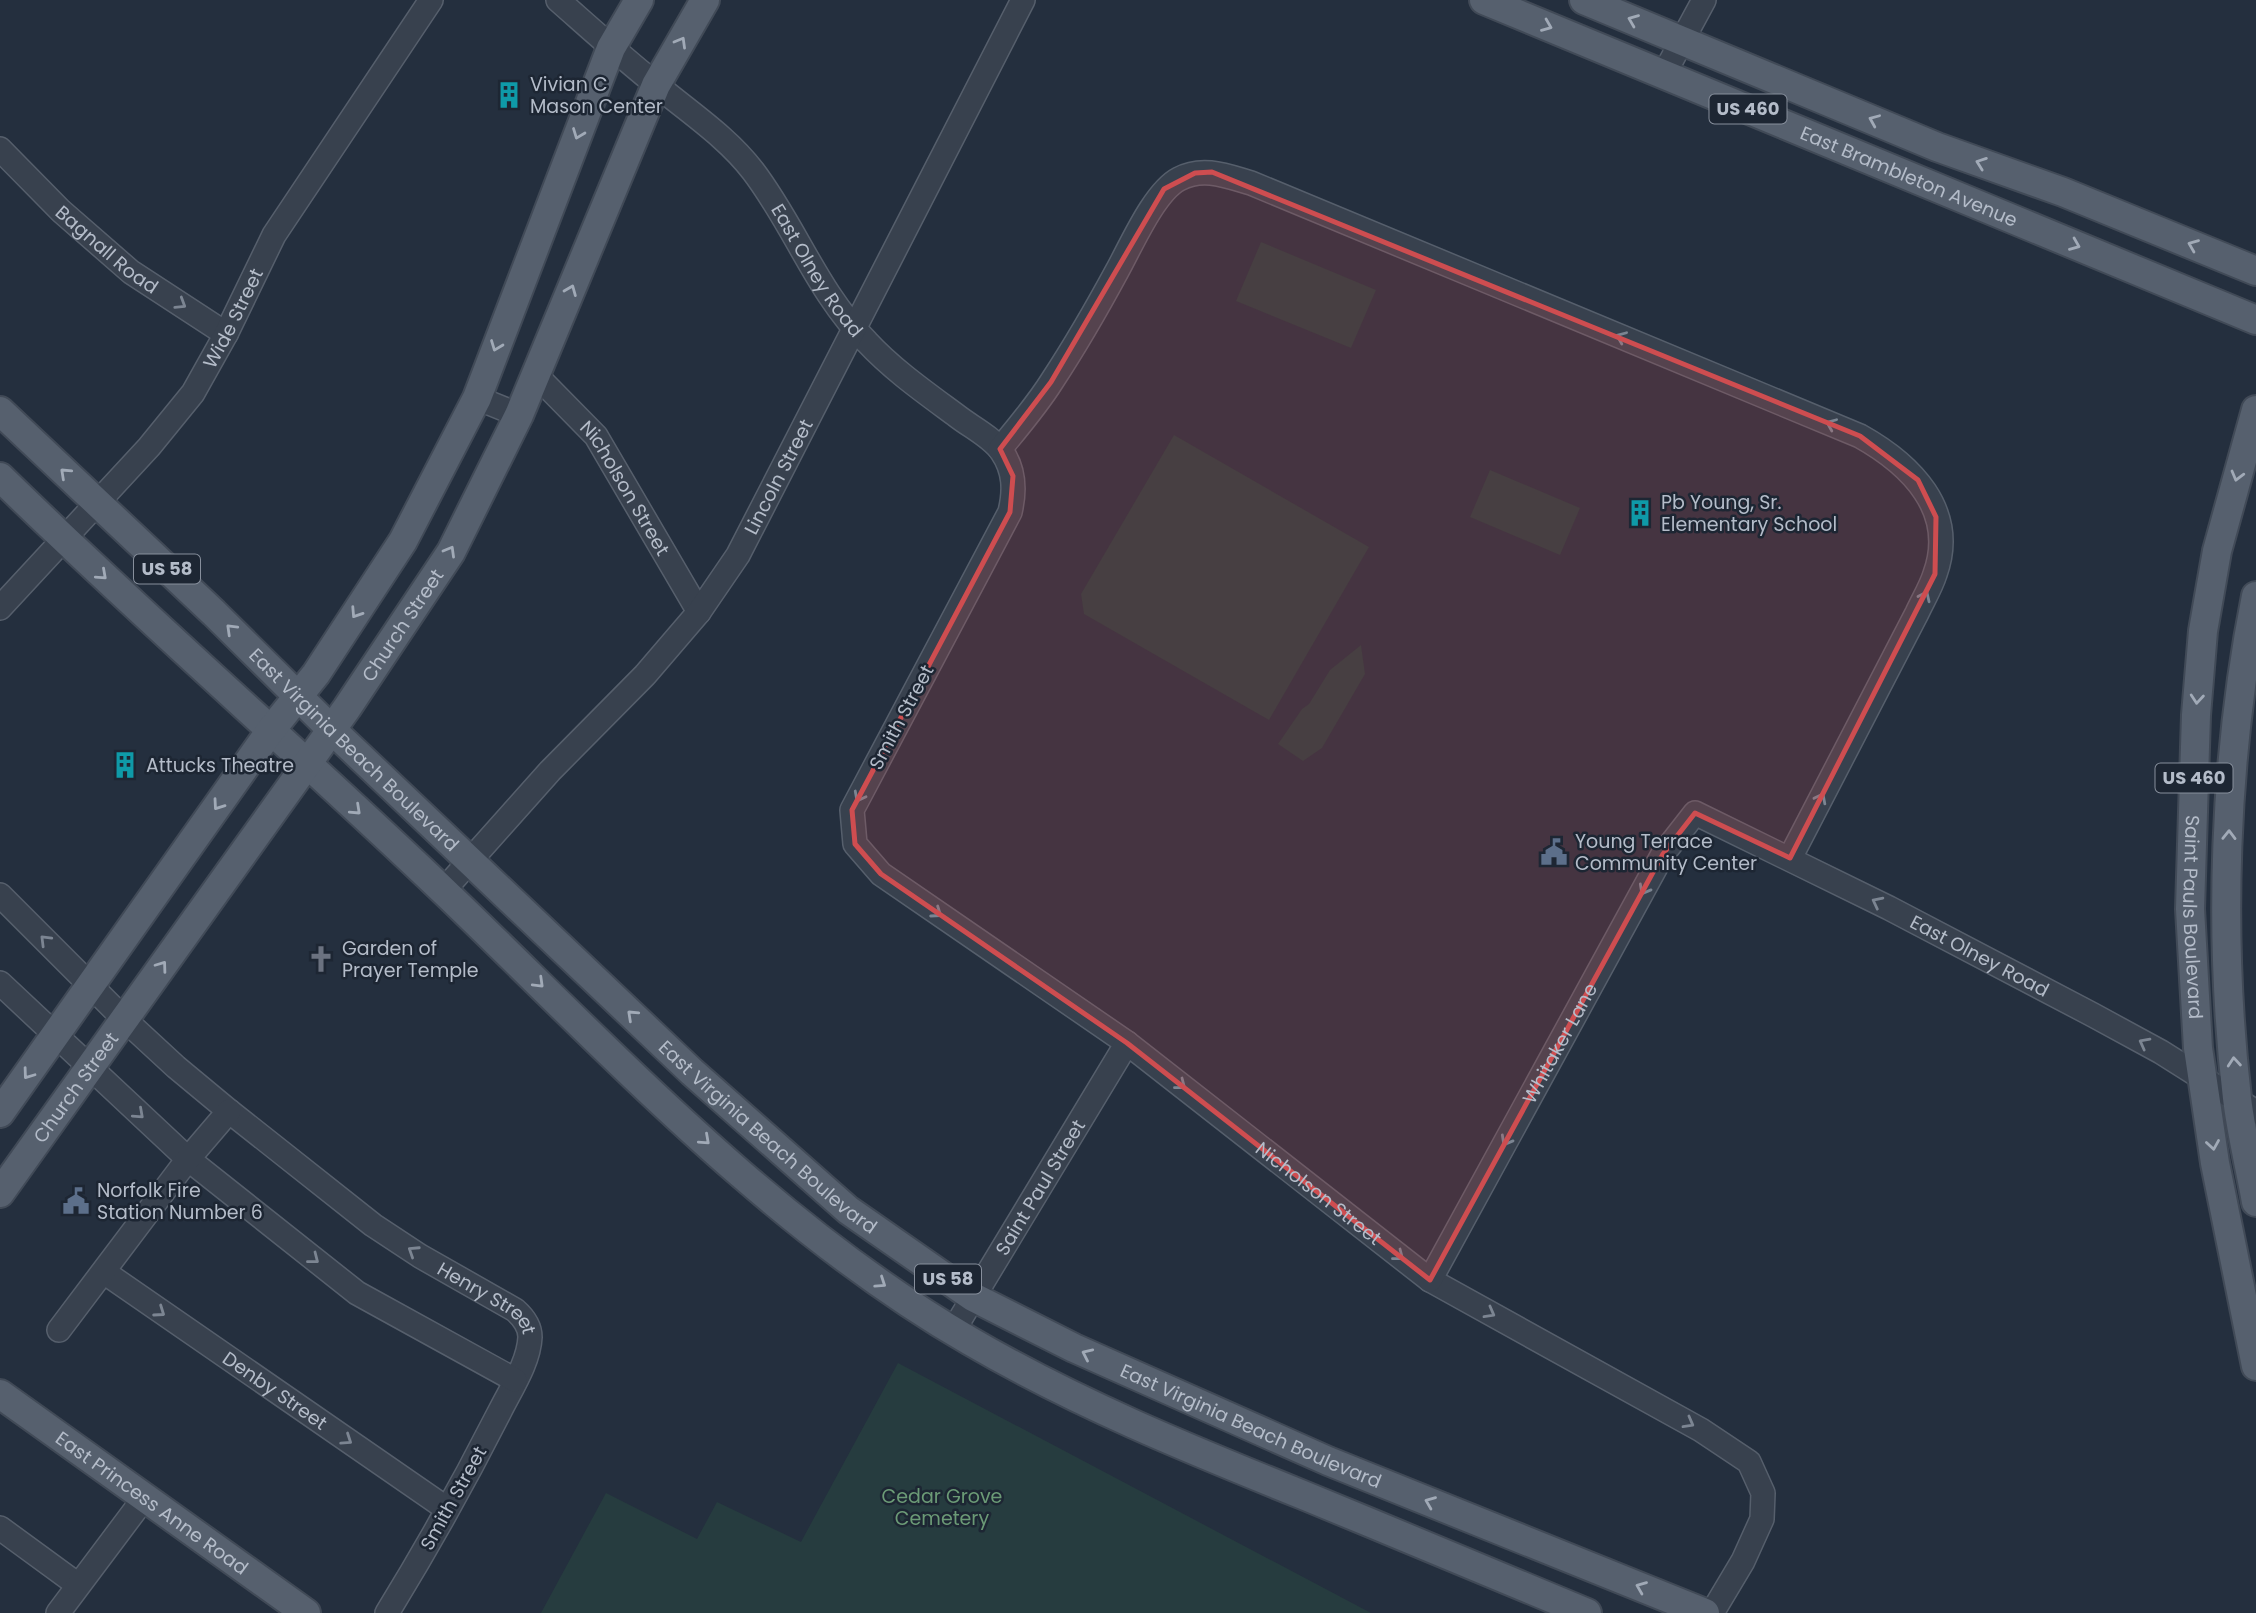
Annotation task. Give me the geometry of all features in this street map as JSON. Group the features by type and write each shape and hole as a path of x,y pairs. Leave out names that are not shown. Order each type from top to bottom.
{"main road":[{"path":"0,1113 271,730 316,674 403,541 477,398 611,48 639,0"},
{"name":"Church Street","path":"0,1193 331,729 450,552 519,415 656,85 705,0"},
{"name":"East Brambleton Avenue","path":"1484,0 2256,320"},
{"name":"East Brambleton Avenue","path":"1584,0 1937,147 2063,192 2256,271"},
{"name":"Saint Pauls Boulevard","path":"2255,1348 2216,1163 2197,1048 2190,909 2196,715 2203,631 2217,551 2256,410"},
{"name":"East Virginia Beach Boulevard","path":"0,411 692,1072 848,1210 974,1297 1121,1370 1328,1461 1705,1613"},
{"name":"US 58","path":"0,477 443,891 665,1103 781,1209 878,1282 953,1331 1059,1390 1132,1424 1587,1613"},
{"name":"Saint Pauls Boulevard","path":"2256,596 2239,709 2229,818 2229,1002 2247,1106 2256,1202"},
{"path":"505,950 532,921"},
{"name":"East Princess Anne Road","path":"0,1394 306,1613"},
{"path":"1314,1500 1328,1461"}],"street":[{"name":"Wide Street","path":"0,608 98,504 193,393 226,334 274,235 431,0"},
{"name":"East Olney Road","path":"558,0 611,48 725,141 752,170 830,299 868,344 931,397 1000,449"},
{"name":"Lincoln Street","path":"443,891 550,772 645,675 699,612 738,555 1023,0"},
{"path":"1664,74 1704,0"},
{"name":"Bagnall Road","path":"0,149 61,211 131,272 226,334"},
{"path":"1000,449 1051,382 1164,189 1178,179 1195,173 1212,172 1251,183 1860,436 1891,455 1918,480 1936,517 1940,556 1936,574 1917,613 1790,858"},
{"name":"Nicholson Street","path":"536,375 596,436 699,612"},
{"path":"477,398 519,415"},
{"name":"Smith Street","path":"881,874 855,844 852,810 1010,513 1014,494 1011,469 1000,449"},
{"name":"East Olney Road","path":"1695,813 1790,858 2093,1015 2161,1052 2247,1106"},
{"name":"Whitaker Lane","path":"1430,1280 1663,854 1695,813"},
{"name":"Nicholson Street","path":"881,874 1127,1043 1430,1280 1701,1430 1749,1462 1763,1493 1762,1519 1743,1561 1712,1613"},
{"name":"Henry Street","path":"0,895 124,1019 229,1111 373,1225 419,1256 515,1310 526,1320 530,1334 527,1351 515,1380 356,1293 188,1159 0,983"},
{"name":"Saint Paul Street","path":"953,1331 1127,1043"},
{"path":"59,1331 188,1159 229,1111"},
{"name":"Denby Street","path":"104,1272 447,1509"},
{"name":"Smith Street","path":"387,1613 447,1509 515,1380"},
{"path":"58,1613 145,1496"},
{"path":"0,1528 78,1585"}],"highlighted area":[{"path":"1212,172 1860,436 1918,480 1936,517 1935,574 1790,858 1695,813 1663,854 1430,1280 1127,1043 881,874 855,844 852,810 1010,512 1013,476 1000,449 1051,382 1164,189 1195,173"}],"green space":[{"path":"1261,242 1376,290 1351,348 1236,301"},
{"path":"1174,435 1369,547 1269,720 1084,614 1081,594"},
{"path":"1490,470 1580,508 1560,555 1470,517"},
{"path":"1361,645 1365,674 1322,748 1303,761 1278,744 1302,709 1309,704 1330,670"},
{"name":"Cedar Grove Cemetery","path":"898,1363 1371,1613 541,1613 606,1493 697,1539 717,1502 801,1542"}],"place":[{"name":"Vivian C Mason Center","path":"509,95"},
{"name":"Pb Young, Sr. Elementary School","path":"1640,513"},
{"name":"Attucks Theatre","path":"125,765"},
{"name":"Young Terrace Community Center","path":"1554,852"},
{"name":"Garden of Prayer Temple","path":"321,959"},
{"name":"Norfolk Fire Station Number 6","path":"76,1201"}]}
